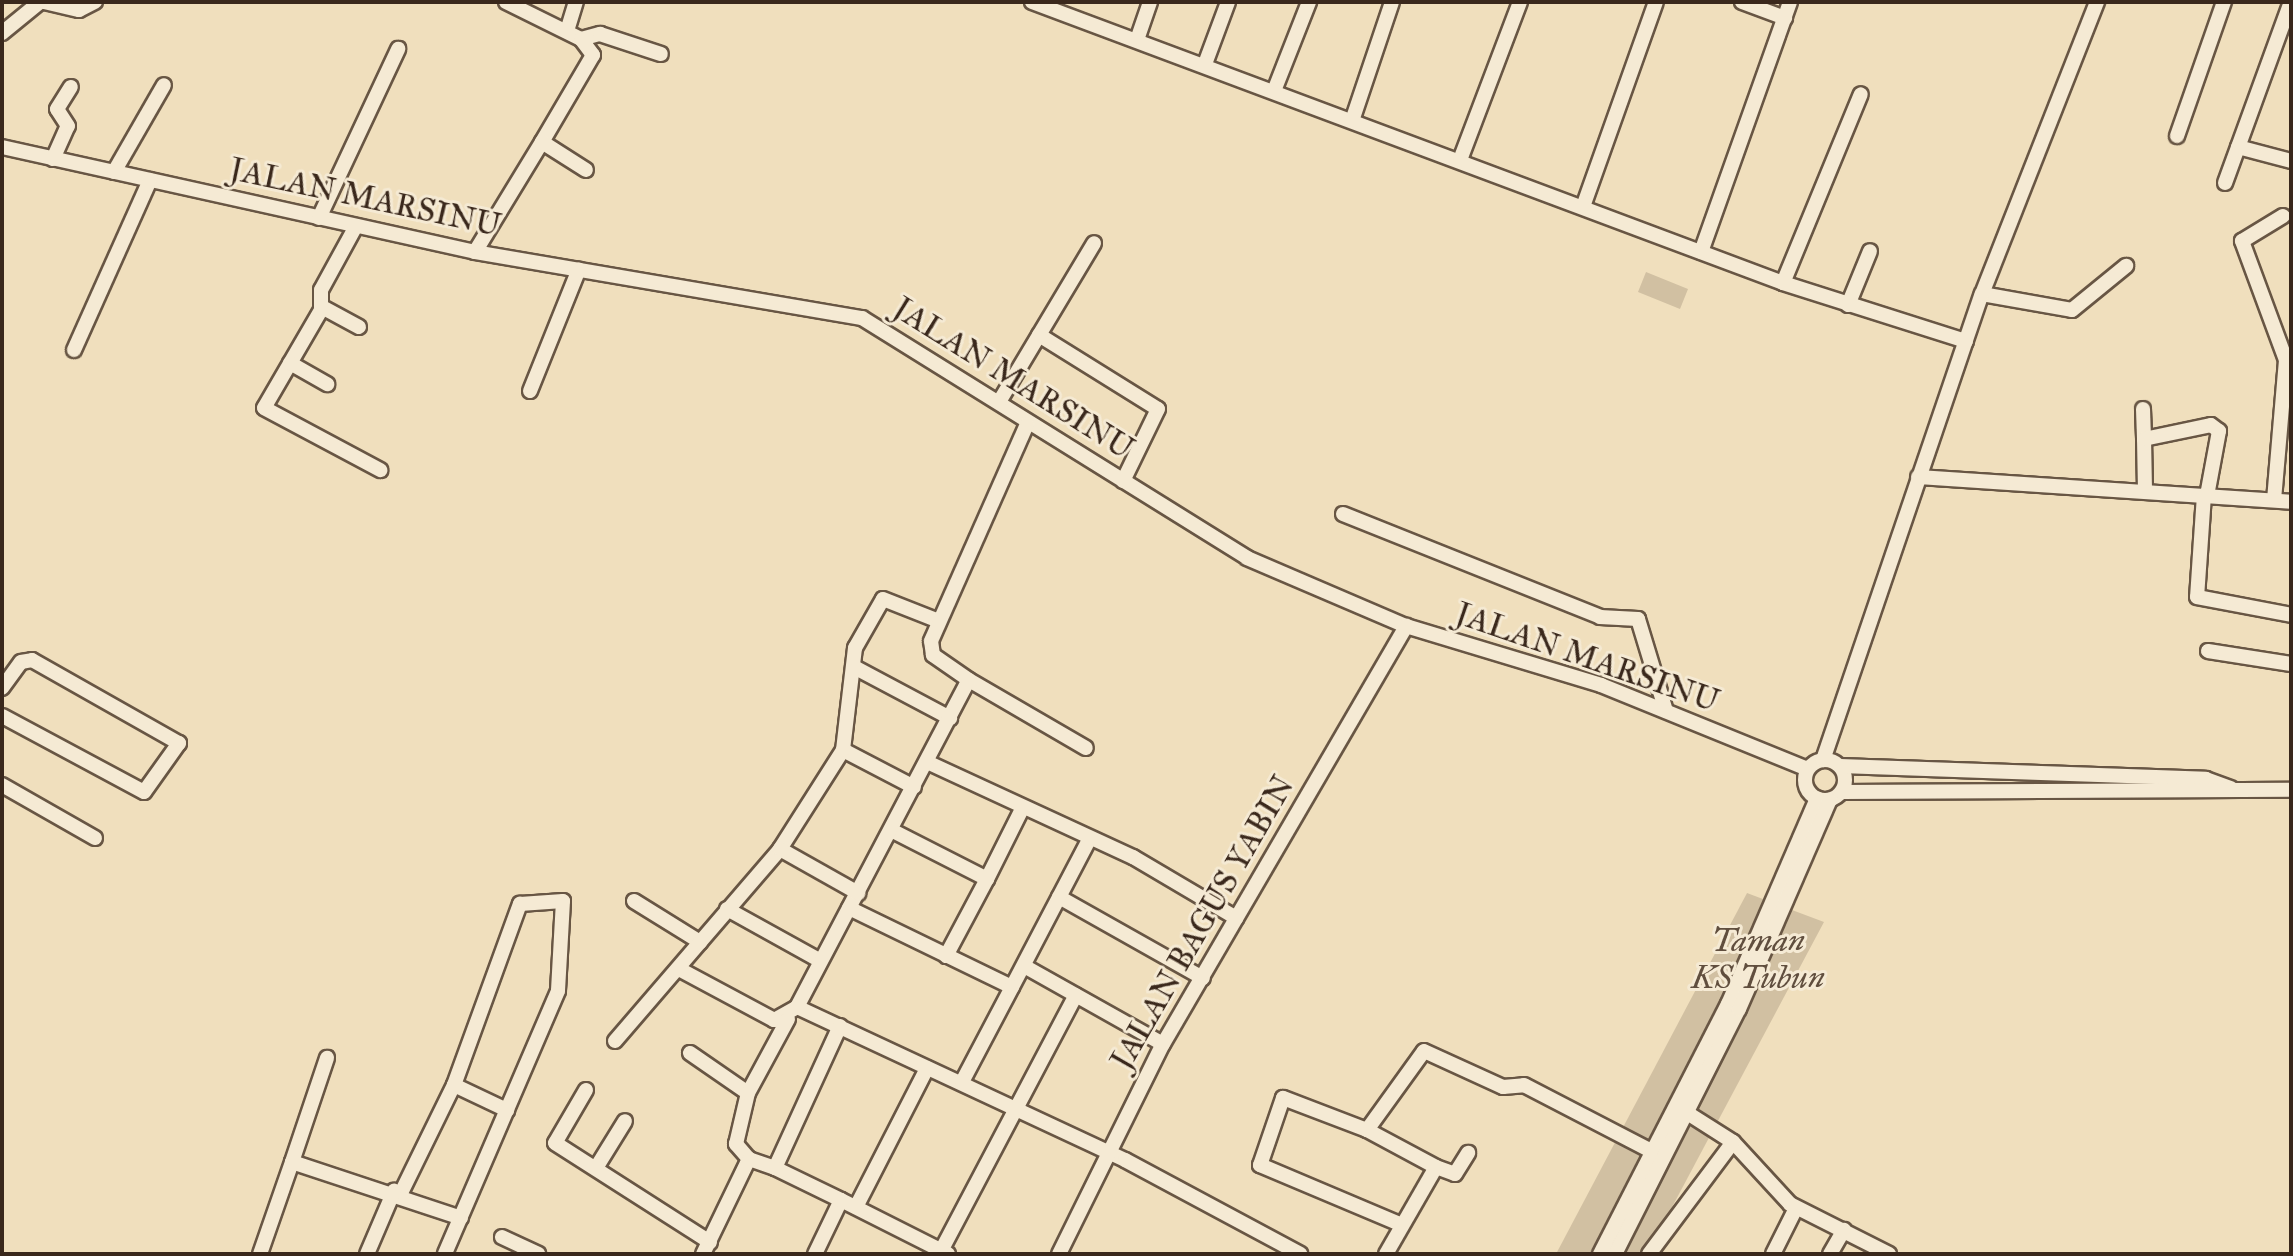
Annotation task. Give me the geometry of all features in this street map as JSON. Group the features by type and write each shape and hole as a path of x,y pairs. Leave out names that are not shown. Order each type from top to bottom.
{"street":[{"path":"2,33 27,5 42,2 79,10 95,2"},
{"path":"475,252 586,76 593,55 581,39 506,2"},
{"path":"567,31 576,2"},
{"path":"1032,2 1081,9 1138,37 1274,91 1584,204 1783,283 1966,341"},
{"path":"1138,37 1150,2"},
{"path":"1205,64 1228,2"},
{"path":"1274,91 1309,2"},
{"path":"1353,118 1392,2"},
{"path":"1460,160 1520,2"},
{"path":"1584,204 1656,2"},
{"path":"1742,2 1785,18"},
{"path":"1701,252 1790,2"},
{"path":"2097,2 1982,294 1823,760 1808,769 1806,786 1829,797 2209,795 2231,788"},
{"path":"2177,136 2224,2"},
{"path":"2225,183 2291,2"},
{"path":"581,39 600,34 661,54"},
{"path":"319,218 398,49"},
{"path":"114,172 164,85"},
{"path":"53,159 68,126 57,109 71,87"},
{"path":"1783,283 1861,94"},
{"path":"542,142 586,170"},
{"name":"JALAN MARSINU","path":"2,147 475,252 842,312 936,359 1027,424 1247,558 1406,626 1666,711 1808,769"},
{"path":"2238,147 2291,161"},
{"path":"74,350 150,180"},
{"path":"2274,500 2288,359 2242,241 2283,216"},
{"path":"356,226 321,290 322,307 266,412 380,470"},
{"path":"999,402 1094,243"},
{"path":"1848,305 1870,251"},
{"path":"1982,294 2072,310 2126,266"},
{"path":"530,391 579,269"},
{"path":"322,307 359,327"},
{"path":"1039,335 1158,409 1123,481"},
{"path":"290,363 327,384"},
{"path":"2143,409 2145,490"},
{"path":"1027,424 939,621 933,655 969,680 1086,748"},
{"path":"2144,439 2216,427 2205,495 2197,597 2291,615"},
{"path":"1918,477 2291,502"},
{"path":"1343,514 1600,617 1638,619 1666,711"},
{"path":"615,1041 780,849 843,750 855,648 885,597 939,621"},
{"name":"JALAN BAGUS YABIN","path":"1059,1254 1163,1044 1406,626"},
{"path":"2208,651 2291,664"},
{"path":"2,688 21,662 32,660 179,743 144,792 2,716"},
{"path":"854,667 950,718"},
{"path":"969,680 858,893 748,1093 736,1144 749,1159 775,1168 856,1207 923,1248 944,1252 1015,1108 1076,995"},
{"path":"843,750 914,787"},
{"path":"1823,760 1840,766 2206,779 2231,788 2291,790"},
{"path":"927,762 1089,840 1133,857 1236,918"},
{"path":"1615,1254 1689,1114 1840,766"},
{"path":"2,785 95,838"},
{"path":"1600,1254 1829,797"},
{"path":"946,956 1023,807"},
{"path":"891,830 987,879"},
{"path":"962,1082 1089,840"},
{"path":"780,849 858,893"},
{"path":"1059,897 1203,978"},
{"path":"367,1254 454,1085 520,904 563,901 558,991 445,1254"},
{"path":"634,901 700,942"},
{"path":"849,908 1012,987"},
{"path":"727,909 821,961"},
{"path":"1024,966 1163,1044"},
{"path":"679,969 774,1020 792,1013 840,1026 1109,1152 1300,1254"},
{"path":"775,1168 840,1026"},
{"path":"1367,1130 1424,1051 1503,1087 1524,1085 1653,1152"},
{"path":"690,1053 748,1093"},
{"path":"260,1254 327,1058"},
{"path":"856,1207 927,1068"},
{"path":"454,1085 507,1110"},
{"path":"586,1090 553,1141 707,1248 749,1159"},
{"path":"1402,1225 1259,1163 1285,1097 1367,1130 1455,1174 1468,1153"},
{"path":"1689,1114 1733,1142 1796,1208 1889,1254"},
{"path":"596,1168 625,1121"},
{"path":"1649,1254 1733,1142"},
{"path":"292,1162 397,1192 461,1218"},
{"path":"1386,1254 1436,1167"},
{"path":"815,1254 841,1200"},
{"path":"1773,1254 1796,1208"},
{"path":"1830,1254 1844,1230"},
{"path":"502,1237 538,1254"}],"green space":[{"path":"1646,272 1688,289 1680,309 1638,292"},
{"name":"Taman KS Tubun","path":"1747,893 1824,922 1647,1254 1556,1254"}]}
